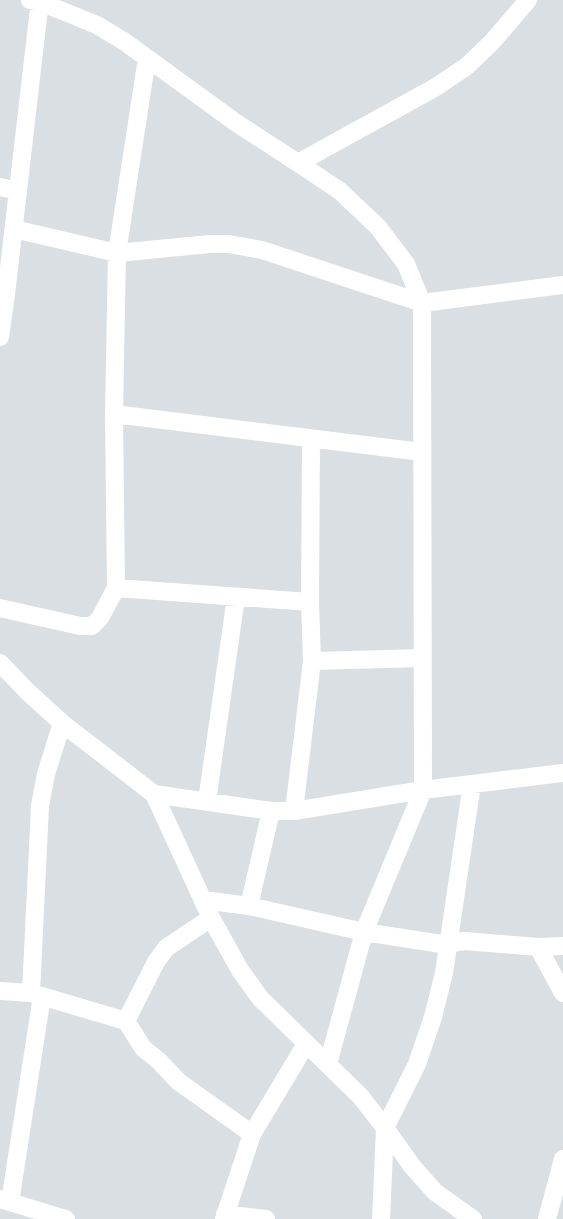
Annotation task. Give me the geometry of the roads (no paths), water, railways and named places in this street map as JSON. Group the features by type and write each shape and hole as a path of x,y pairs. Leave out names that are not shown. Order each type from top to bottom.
{"street":[{"path":"298,163 436,87 467,66 492,42 528,0"},
{"path":"0,337 3,294 14,229 37,1 97,24 125,42 235,122 340,191 378,227 406,264 422,303 422,790 364,932 328,1064"},
{"path":"0,608 80,626 92,626 100,618 116,588 114,414 117,253 147,58"},
{"path":"0,187 18,191"},
{"path":"14,229 117,253 210,244 229,244 262,250 422,303 563,285"},
{"path":"114,414 422,452"},
{"path":"294,811 312,661 310,602 311,438"},
{"path":"116,588 310,602"},
{"path":"207,801 236,597"},
{"path":"312,661 422,658"},
{"path":"0,663 62,723 154,794 212,918 240,970 260,998 361,1097 412,1166 435,1192 473,1219"},
{"path":"62,723 46,774 40,806 36,994 5,1201 66,1219"},
{"path":"154,794 271,810 294,811 422,790 563,773"},
{"path":"381,1219 385,1128 417,1064 436,1008 444,973 472,784"},
{"path":"249,906 271,810"},
{"path":"203,900 249,906 364,932 448,945 465,941 538,947 563,946"},
{"path":"126,1021 156,962 166,948 212,918"},
{"path":"538,947 563,993"},
{"path":"0,991 36,994 126,1021 143,1048 179,1082 252,1134"},
{"path":"266,1219 225,1216 252,1134 306,1044"},
{"path":"547,1219 563,1159"}]}
